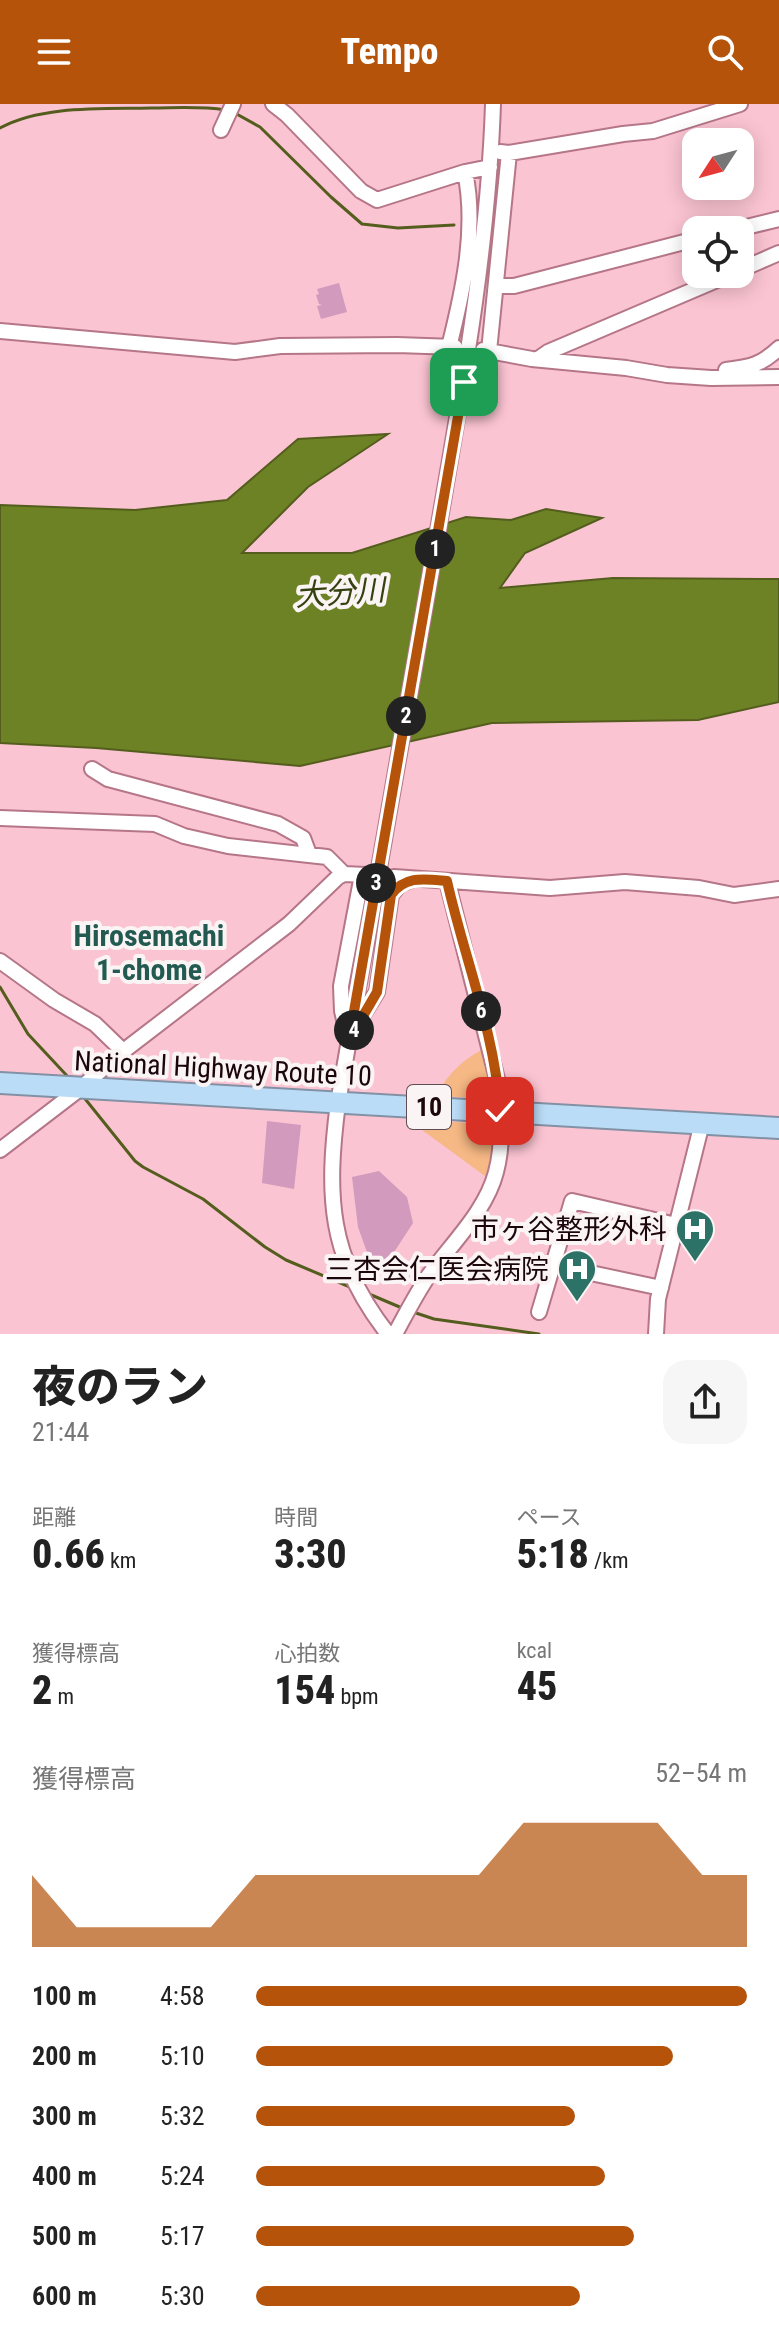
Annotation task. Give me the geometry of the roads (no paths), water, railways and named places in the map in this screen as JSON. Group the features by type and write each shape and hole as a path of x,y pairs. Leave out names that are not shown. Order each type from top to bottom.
{"highway":[{"name":"National Highway Route 10","path":"0,1083 779,1128"}],"street":[{"path":"273,104 361,191 377,200 490,167"},
{"path":"388,1334 362,1296 339,1238 331,1191 331,1159 338,1103 462,392 484,238 493,104"},
{"path":"491,151 509,153 653,131 740,104"},
{"path":"509,153 496,286 486,350 667,375 779,377"},
{"path":"0,331 235,352 280,346 452,347 470,222 465,172"},
{"path":"754,225 779,219"},
{"path":"496,286 514,286 682,243"},
{"path":"754,264 779,253"},
{"path":"538,359 698,288"},
{"path":"711,378 726,370 750,367 765,361 779,348"},
{"path":"92,769 108,779 278,824 303,838 309,854"},
{"path":"0,818 155,824 184,836 228,846 327,857 344,874 364,875 341,986 342,1011 349,1040"},
{"path":"0,1150 289,924 344,874"},
{"path":"394,877 550,888 625,882 699,888 734,895 779,889"},
{"path":"349,1040 377,992 391,895 400,884 419,879"},
{"path":"395,1334 408,1308 480,1208 492,1186 499,1159 497,1079 447,881"},
{"path":"0,961 54,1000 95,1024 123,1051"},
{"path":"656,1334 661,1288 702,1123"},
{"path":"539,1312 572,1201 676,1225"},
{"path":"553,1265 661,1288"}],"water":[{"name":"大分川","path":"388,434 308,487 242,553 352,553 466,517 511,520 546,509 602,518 525,553 500,588 613,578 779,579 779,702 698,720 492,723 300,766 0,743 0,505 135,510 227,500 298,439"}],"waterway":[{"path":"0,128 35,115 74,110 225,110"},
{"path":"233,112 260,127 362,224 398,228 454,225"},
{"path":"0,987 28,1034 70,1079"},
{"path":"82,1095 143,1167 203,1199 286,1260 350,1287"},
{"path":"369,1294 402,1308"},
{"path":"413,1312 434,1319 539,1334"}],"place":[{"name":"市ヶ谷整形外科","path":"695,1263"},
{"name":"三杏会仁医会病院","path":"577,1303"}],"district":[{"name":"Hirosemachi 1-chome","path":"149,953"}]}
